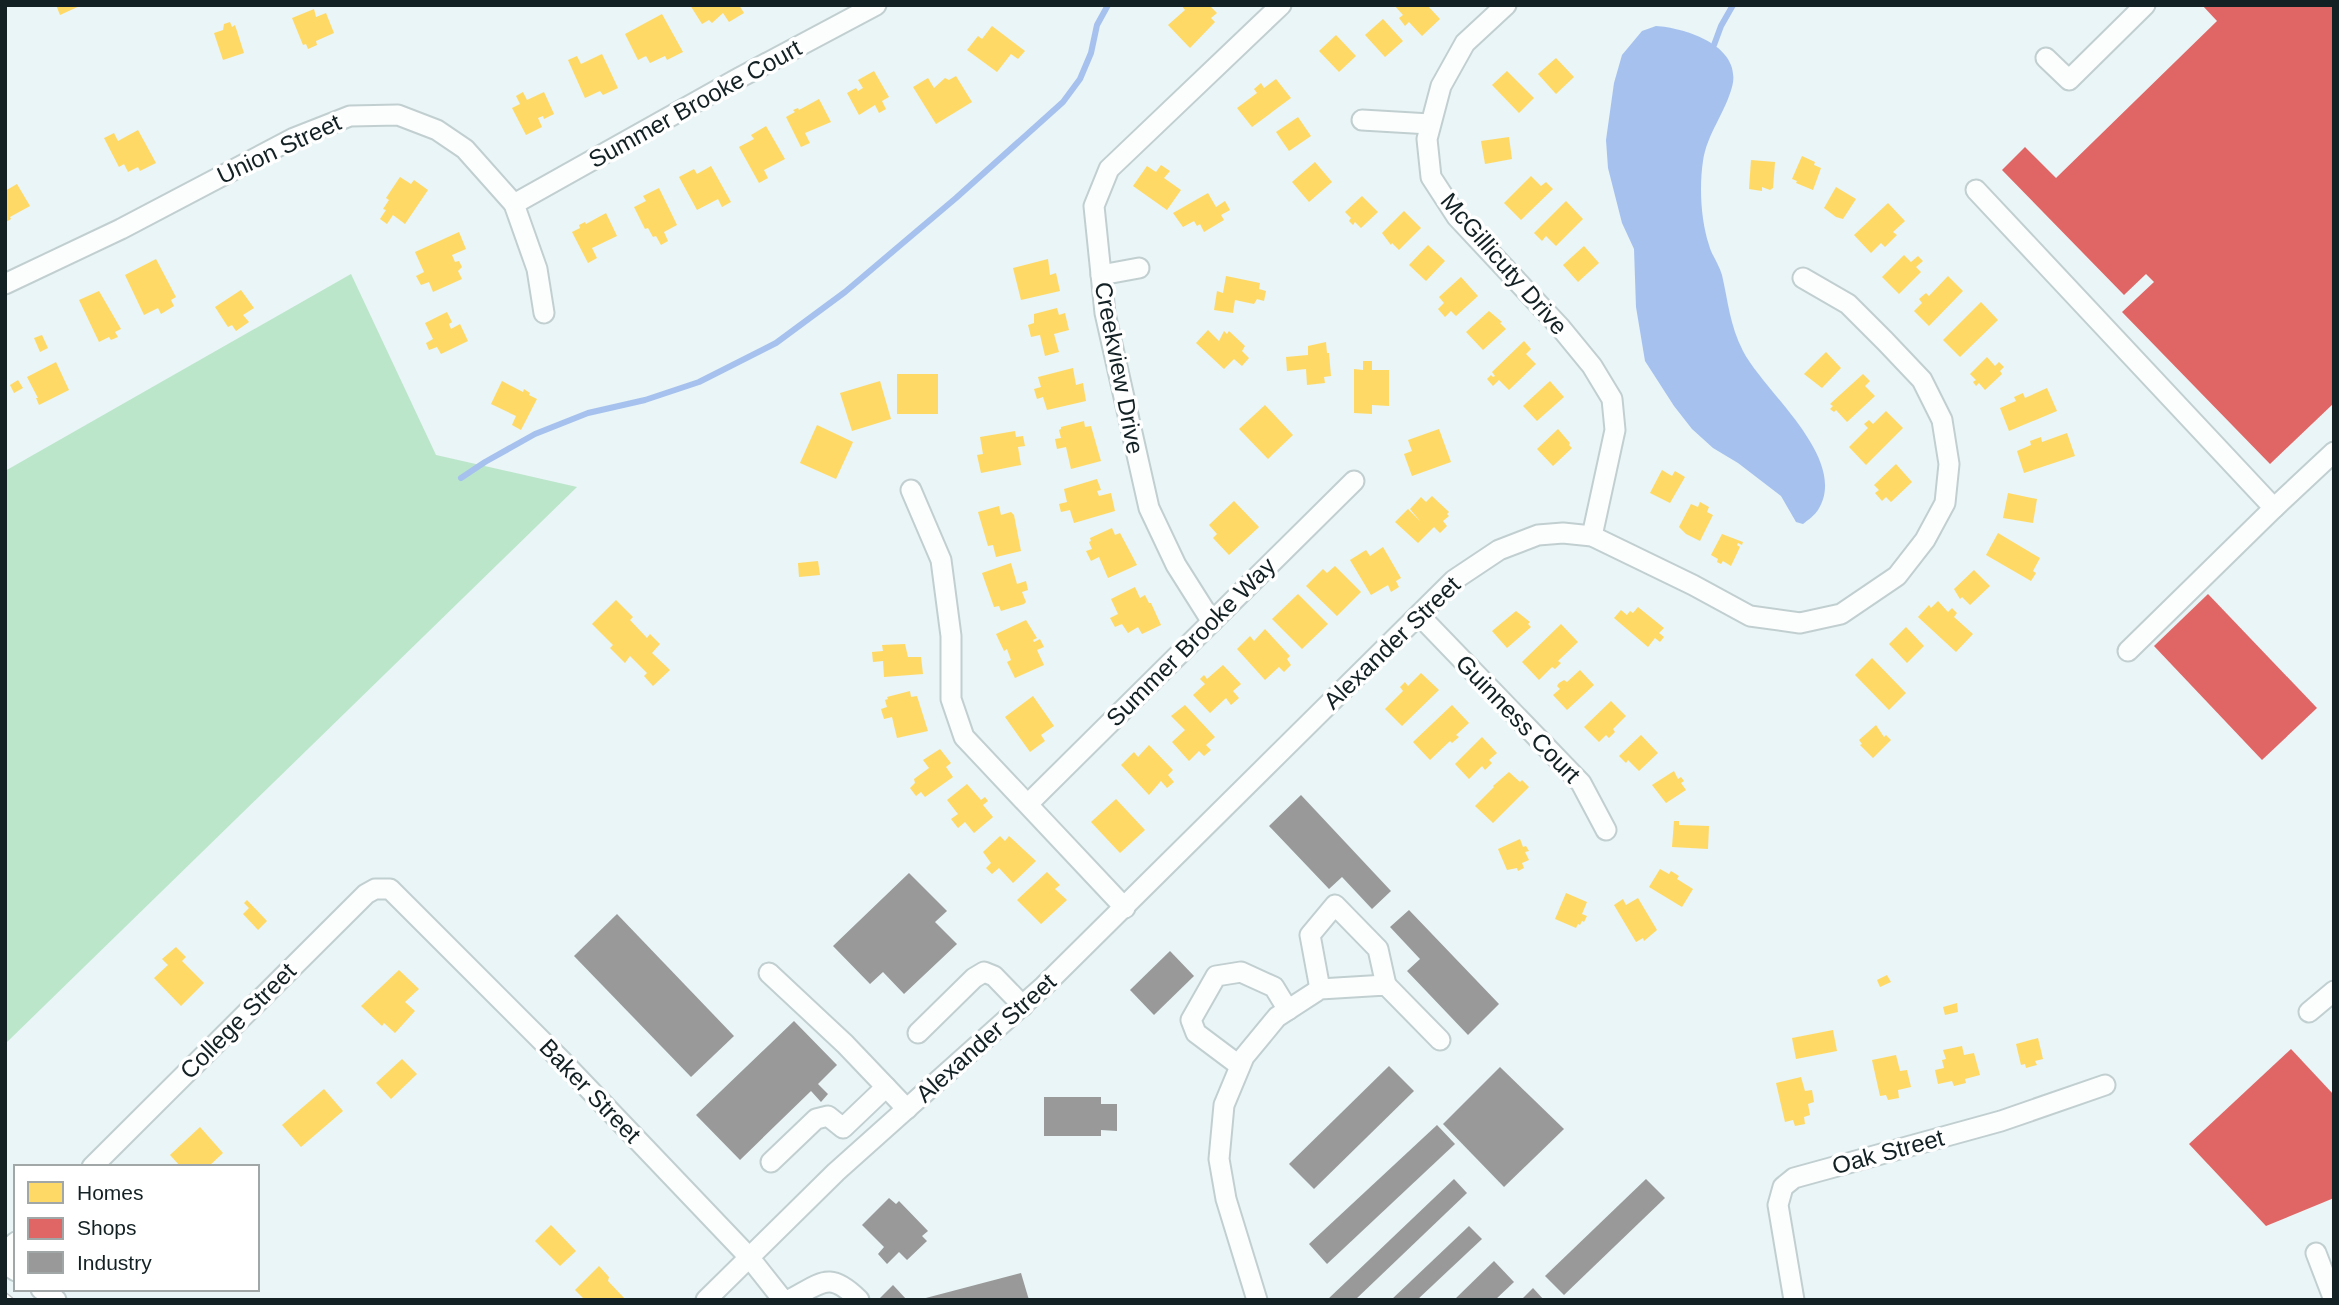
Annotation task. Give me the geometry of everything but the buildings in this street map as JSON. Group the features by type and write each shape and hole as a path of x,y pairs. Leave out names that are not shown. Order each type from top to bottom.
{"street":[{"name":"Summer Brooke Court","path":"514,204 737,79 876,5"},
{"name":"Creekview Drive","path":"1212,622 1176,565 1149,508 1104,313 1094,206 1109,169 1281,5"},
{"name":"McGillicuty Drive","path":"1507,5 1465,43 1441,86 1427,139 1431,177 1457,217 1560,327 1592,366 1612,399 1615,430 1592,536"},
{"path":"2046,58 2073,85 2145,5"},
{"name":"Union Street","path":"5,284 121,229 294,138 350,116 398,116 437,130 465,149 514,204 537,269 544,313"},
{"path":"1362,120 1430,124"},
{"path":"1976,190 2274,508"},
{"path":"1101,275 1139,268"},
{"name":"Alexander Street","path":"706,1300 862,1149 1023,1006 1125,908 1454,580 1499,550 1538,535 1563,533 1592,536 1693,584 1750,616 1800,623 1841,614 1897,576 1925,540 1945,503 1949,464 1942,420 1922,380 1885,341 1848,304 1803,278"},
{"path":"2127,651 2334,452"},
{"name":"Summer Brooke Way","path":"1028,804 1354,481"},
{"path":"911,490 941,560 951,636 951,699 964,737 1125,908"},
{"name":"Guinness Court","path":"1419,615 1581,783 1606,830"},
{"name":"College Street","path":"94,1165 366,894 375,889 390,889"},
{"name":"Baker Street","path":"390,889 565,1064 749,1257 786,1300"},
{"path":"1320,989 1310,935 1335,905 1378,948 1386,985 1440,1040"},
{"path":"918,1033 974,978 984,972 994,976 1023,1006"},
{"path":"1240,1066 1196,1033 1191,1020 1216,976 1241,972 1274,987 1288,1010"},
{"path":"769,973 907,1109"},
{"path":"1257,1300 1226,1199 1219,1159 1224,1105 1244,1057 1277,1017 1320,989 1386,985"},
{"path":"2309,1012 2334,991"},
{"name":"Oak Street","path":"1794,1300 1778,1205 1783,1187 1794,1178 2001,1121 2105,1085"},
{"path":"843,1128 886,1087"},
{"path":"771,1162 817,1119 828,1116 862,1149"},
{"path":"2316,1253 2334,1300"},
{"path":"786,1300 827,1281 844,1284 859,1300"}],"green space":[{"path":"351,274 436,455 577,487 5,1044 5,471"}],"water":[{"path":"1656,26 1696,35 1709,42 1729,60 1733,73 1729,97 1708,142 1703,161 1701,193 1704,225 1710,249 1722,275 1732,323 1743,351 1800,427 1814,448 1823,469 1825,490 1818,510 1803,524 1796,522 1781,496 1738,463 1713,448 1692,429 1645,361 1636,307 1634,249 1622,223 1608,168 1606,140 1614,83 1622,55 1642,31"}],"waterway":[{"path":"461,478 535,434 588,413 645,400 699,382 776,343 845,292 1063,102 1080,79 1091,53 1097,25 1108,5"},
{"path":"1714,45 1733,5"}],"railway":[{"path":"5,1296 10,1300"}]}
